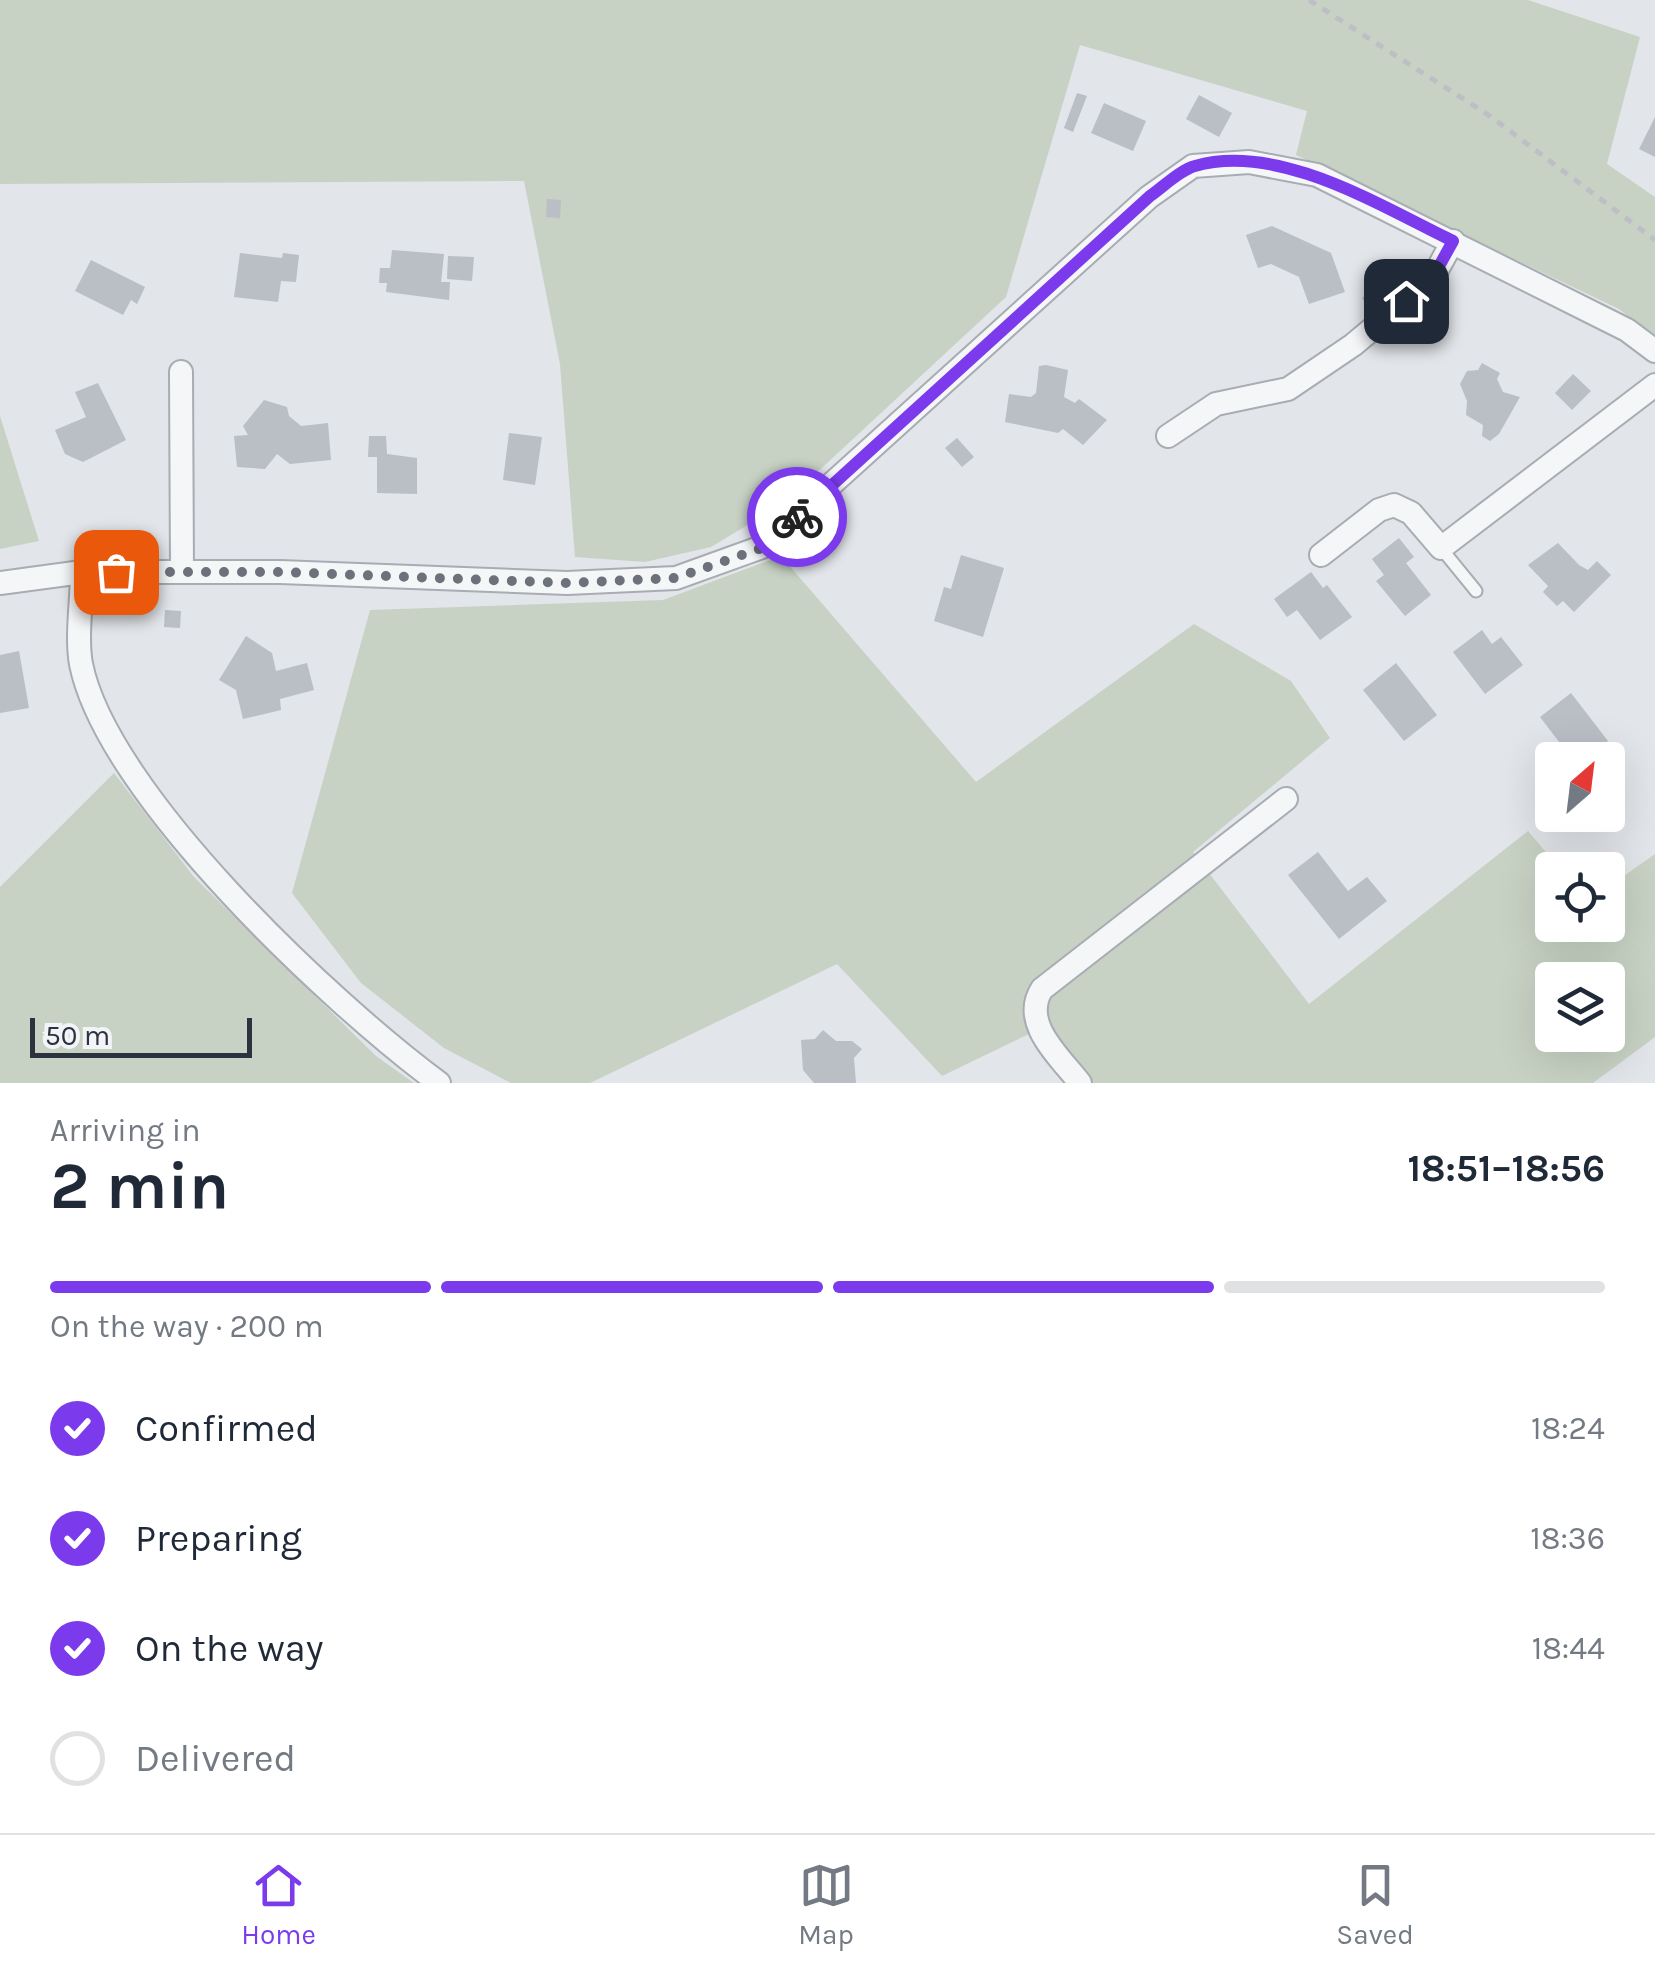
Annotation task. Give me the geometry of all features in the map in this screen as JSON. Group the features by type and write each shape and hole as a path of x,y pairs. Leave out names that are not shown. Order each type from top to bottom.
{"street":[{"path":"0,583 82,572 567,583 676,578 762,548 1150,196 1193,166 1250,162 1316,175 1627,330 1655,351"},
{"path":"1168,436 1216,404 1288,389 1353,345 1432,279 1453,241"},
{"path":"181,372 182,572"},
{"path":"1321,555 1379,510 1394,505 1411,513 1440,548 1655,386"},
{"path":"82,572 80,663 108,740 194,854 375,1036 439,1083"},
{"path":"1080,1083 1038,1026 1034,1005 1042,989 1286,799"}],"lane":[{"path":"1440,548 1476,590"}],"path":[{"path":"1309,0 1490,116 1655,240"}],"green space":[{"path":"0,0 1528,0 1640,37 1607,164 1655,197 1655,337 1619,309 1296,155 1307,111 1080,45 1006,297 784,503 711,547 645,562 575,557 560,364 524,181 0,184"},
{"path":"0,416 39,541 0,549"},
{"path":"781,556 976,782 1194,624 1291,681 1330,738 1193,852 1309,1004 1528,831 1546,852 1535,852 1535,942 1625,942 1625,875 1655,854 1655,1037 1593,1083 1073,1083 1035,1031 942,1076 837,964 590,1083 511,1083 444,1048 361,983 292,893 370,610 663,600"},
{"path":"114,773 194,877 376,1056 414,1083 0,1083 0,887"}],"building":[{"path":"1077,93 1087,96 1073,132 1064,128"},
{"path":"1199,95 1232,113 1219,137 1186,119"},
{"path":"1104,103 1146,121 1133,151 1091,133"},
{"path":"1655,117 1655,157 1639,149"},
{"path":"547,199 561,200 560,218 546,217"},
{"path":"1272,226 1331,253 1345,292 1309,304 1299,277 1271,264 1258,268 1246,235"},
{"path":"392,250 444,254 441,282 450,282 449,300 386,292 387,283 379,283 380,268 390,268"},
{"path":"240,253 282,258 283,253 299,255 296,282 281,281 278,302 234,297"},
{"path":"448,256 474,257 472,281 447,279"},
{"path":"91,260 145,287 137,304 131,300 123,315 75,291"},
{"path":"1384,281 1397,300 1375,316 1362,298"},
{"path":"1482,363 1500,373 1497,379 1503,392 1520,397 1499,434 1490,441 1482,436 1483,425 1466,415 1467,401 1460,384 1467,371 1478,370"},
{"path":"1039,366 1068,370 1064,397 1075,403 1079,399 1107,420 1083,445 1063,429 1058,433 1005,422 1009,394 1031,397 1036,393"},
{"path":"1573,374 1591,391 1572,410 1555,393"},
{"path":"98,383 126,440 83,462 65,454 55,430 86,417 75,392"},
{"path":"264,400 287,407 289,416 301,426 328,423 331,460 290,464 277,454 265,469 237,467 234,436 248,435 243,426"},
{"path":"509,433 542,437 535,485 503,480"},
{"path":"369,436 386,436 387,454 417,458 417,494 377,493 377,457 368,457"},
{"path":"957,438 974,457 962,467 945,448"},
{"path":"1399,538 1414,557 1406,563 1431,595 1405,616 1376,581 1384,575 1372,559"},
{"path":"1558,543 1579,565 1588,570 1597,561 1611,575 1574,612 1563,601 1557,606 1543,592 1548,586 1528,565"},
{"path":"961,555 1004,568 983,637 934,621 944,587 951,589"},
{"path":"1311,572 1323,588 1327,585 1352,617 1320,640 1297,610 1287,617 1274,599"},
{"path":"165,610 181,611 180,628 164,627"},
{"path":"1482,630 1492,644 1501,637 1523,665 1485,694 1453,652"},
{"path":"246,636 272,653 276,671 307,663 314,690 280,699 281,710 243,719 236,690 219,680"},
{"path":"19,651 29,708 0,713 0,655"},
{"path":"1396,663 1437,715 1404,741 1363,690"},
{"path":"1571,693 1608,741 1559,742 1540,717"},
{"path":"1318,852 1348,891 1367,877 1387,901 1339,939 1288,875"},
{"path":"823,1030 836,1041 852,1041 862,1049 854,1058 856,1083 814,1083 803,1070 801,1040 815,1039"}],"way so far":[{"path":"116,572 280,572 567,583 676,578 762,548 797,517"}],"route":[{"path":"797,517 1150,196 1193,166 1250,162 1316,175 1453,241 1432,279 1406,301"}]}
